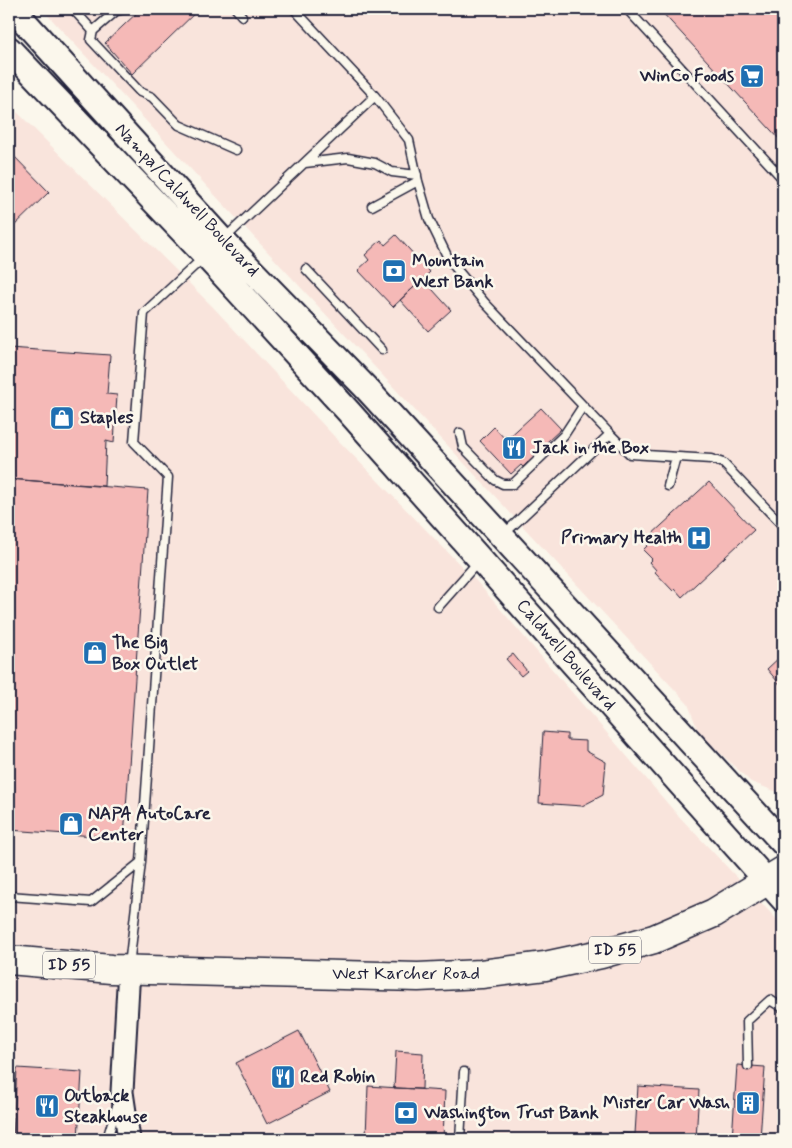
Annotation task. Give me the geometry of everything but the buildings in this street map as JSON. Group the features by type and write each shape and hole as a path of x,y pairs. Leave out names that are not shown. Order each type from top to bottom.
{"highway":[{"name":"West Karcher Road","path":"9,960 129,969 418,977 482,974 545,966 601,954 654,939 778,884"}],"main road":[{"name":"Nampa/Caldwell Boulevard","path":"18,15 348,411"},
{"name":"Nampa/Caldwell Boulevard","path":"9,49 214,248 366,388"},
{"name":"Caldwell Boulevard","path":"366,388 783,843"},
{"name":"Caldwell Boulevard","path":"348,411 778,884"}],"street":[{"path":"129,969 122,1092 129,1139"}],"lane":[{"path":"73,9 93,31"},
{"path":"126,9 116,11 93,31 91,40 140,92 152,97 179,125 236,150"},
{"path":"236,9 242,16"},
{"path":"294,9 375,96 409,140 417,178 429,219 449,260 485,303 630,454 711,459 723,463 783,526"},
{"path":"627,9 783,179"},
{"path":"129,969 141,862 168,477 134,442 144,313 375,96"},
{"path":"305,163 348,158 375,163 392,172 417,178"},
{"path":"372,206 417,178"},
{"path":"306,269 382,350"},
{"path":"460,433 464,447 495,480 503,484 512,484 564,435 583,406"},
{"path":"502,536 610,434"},
{"path":"668,486 676,457"},
{"path":"438,608 481,558"},
{"path":"9,896 90,902 141,862"},
{"path":"748,1066 747,1021 770,1000 783,1008"},
{"path":"460,1139 464,1072"},
{"path":"107,1139 122,1092"}],"shaded area":[{"path":"42,9 783,9 783,790 780,793 751,782 699,733 688,704"},
{"path":"9,104 212,306 332,434 477,582 675,812 783,926 783,1139 9,1139"}],"place":[{"name":"WinCo Foods","path":"752,76"},
{"name":"Mountain West Bank","path":"394,271"},
{"name":"Staples","path":"62,418"},
{"name":"Jack in the Box","path":"514,448"},
{"name":"Primary Health","path":"699,538"},
{"name":"The Big Box Outlet","path":"95,653"},
{"name":"NAPA AutoCare Center","path":"71,824"},
{"name":"Red Robin","path":"283,1077"},
{"name":"Mister Car Wash","path":"748,1103"},
{"name":"Outback Steakhouse","path":"47,1106"},
{"name":"Washington Trust Bank","path":"406,1113"}]}
